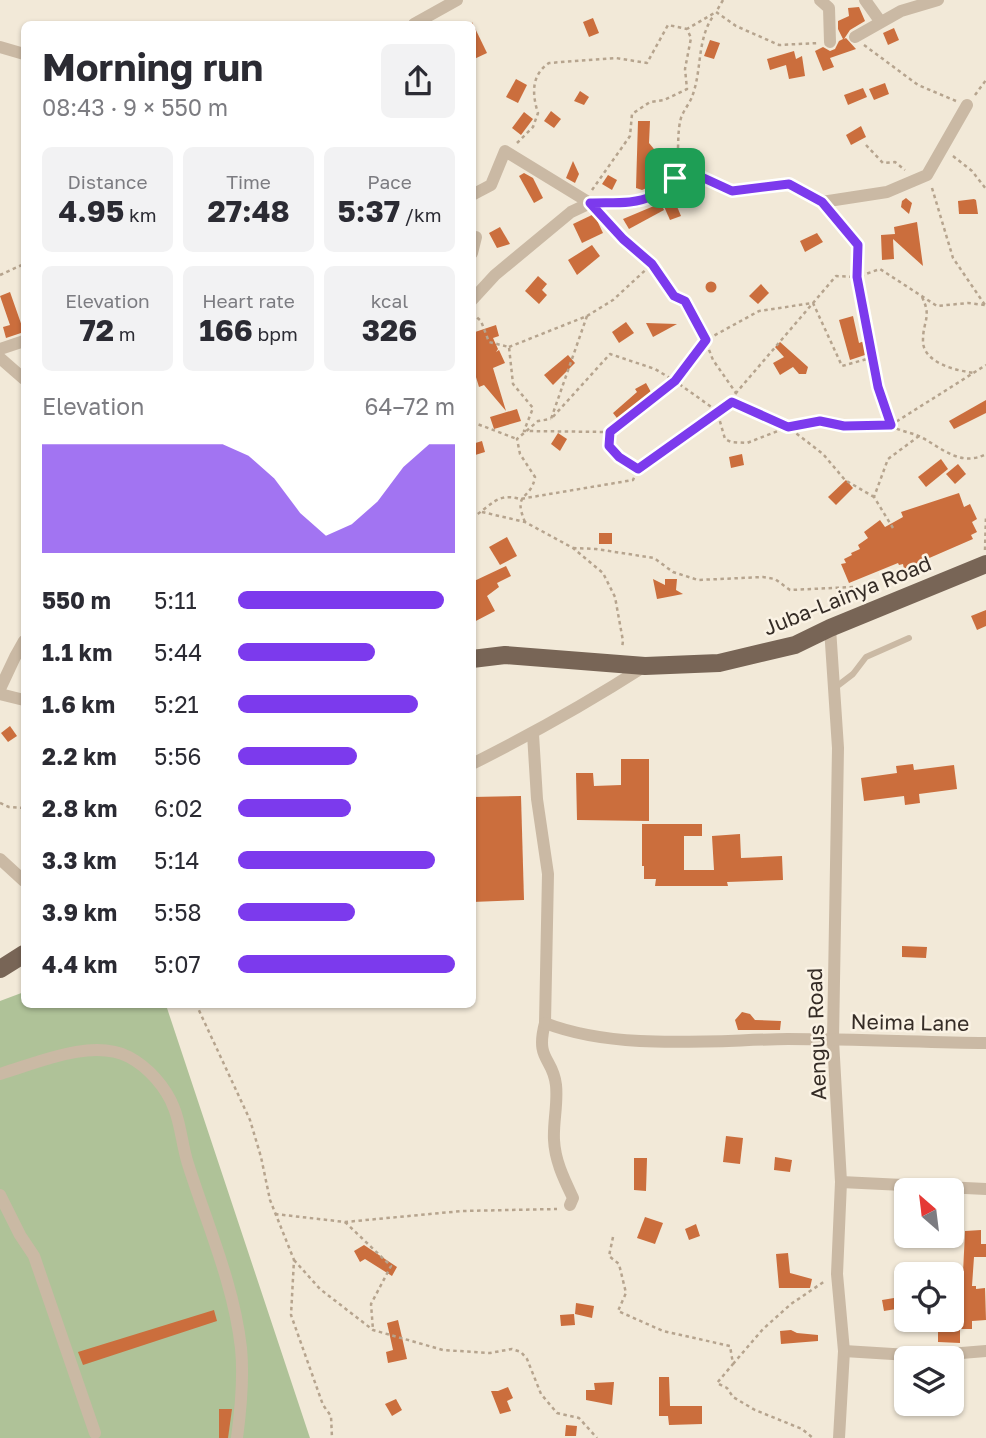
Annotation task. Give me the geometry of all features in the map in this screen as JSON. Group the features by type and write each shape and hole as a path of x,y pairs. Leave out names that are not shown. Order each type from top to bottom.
{"main road":[{"name":"Juba-Lainya Road","path":"476,659 505,655 645,666 719,663 795,645 984,565"},
{"path":"0,969 21,956"}],"street":[{"path":"419,21 457,0"},
{"path":"820,0 829,8 830,43"},
{"path":"865,0 880,21"},
{"path":"855,37 880,21 939,0"},
{"path":"0,47 21,53"},
{"path":"476,296 495,275 571,212 590,203 635,202 652,196 684,174 695,174 732,191 789,184 822,202 887,192 928,175 967,105"},
{"path":"476,193 491,185 505,151 590,203"},
{"path":"0,349 21,342"},
{"path":"0,358 21,376"},
{"name":"Aengus Road","path":"830,628 838,748 833,1040 841,1182 837,1274 844,1351 839,1438"},
{"path":"21,646 0,691 21,699"},
{"path":"476,762 533,734 645,666"},
{"path":"533,734 537,799 548,874 545,1023 541,1051 556,1082 554,1142 556,1158 573,1198 570,1205"},
{"path":"0,859 21,878"},
{"name":"Neima Lane","path":"545,1023 570,1033 591,1037 652,1041 986,1043"},
{"path":"0,1074 83,1050 101,1049 128,1056 155,1076 173,1107 185,1156 233,1302 241,1349 242,1399 237,1438"},
{"path":"841,1182 986,1189"},
{"path":"0,1195 34,1256 95,1433"},
{"path":"844,1351 925,1356 986,1351"}],"lane":[{"path":"834,688 853,674 866,657 909,638"}],"path":[{"path":"505,151 533,127 538,113 533,98 534,84 540,69 549,63 616,58 647,63 668,25 687,29 716,12 709,20 702,42 693,95 685,106 680,121 675,178"},
{"path":"687,29 691,38 685,69 687,89 664,100 650,102 632,114 630,136 593,187 590,203 623,239 652,264 674,296 685,301 706,340 713,360 736,393"},
{"path":"967,105 986,80"},
{"path":"866,145 883,163 895,162 902,165 914,181"},
{"path":"941,149 972,172 986,189"},
{"path":"928,175 953,258 985,305"},
{"path":"822,202 858,245 857,277 878,387 891,425 919,436 954,457 974,460 986,454"},
{"path":"476,317 481,321 489,342 509,347 587,316 613,300 652,264"},
{"path":"0,275 21,265"},
{"path":"476,516 507,495 520,499 633,480 638,469 732,402 736,393 836,276 857,277 880,269 937,306 968,303 985,305"},
{"path":"922,297 928,319 922,341 926,353 952,370 976,373"},
{"path":"524,430 610,432 675,381 706,340 759,311 813,303"},
{"path":"813,303 842,366 874,357"},
{"path":"551,419 587,316"},
{"path":"509,347 513,384 533,408 517,439 520,454 535,477 534,485 520,499 525,522"},
{"path":"524,430 538,421 551,419 610,354 655,369 675,381 717,411 725,439 747,443 788,427 820,421 844,426 891,425 986,365"},
{"path":"732,402 788,427 823,454 845,480 874,497 893,528"},
{"path":"476,424 517,439"},
{"path":"610,432 609,446 619,457 638,469"},
{"path":"874,497 888,459 919,436"},
{"path":"482,512 525,522 573,548 603,573 615,597 623,641 619,665"},
{"path":"984,565 986,515"},
{"path":"573,548 654,558 673,572 698,580 763,577 775,579 790,590 853,587"},
{"path":"0,803 21,808"},
{"path":"197,1008 250,1120 275,1214 294,1260 320,1289 373,1331 443,1350 490,1353 512,1349 521,1352 527,1359 541,1394 557,1413 579,1418 597,1438"},
{"path":"275,1214 345,1222 462,1211 564,1208 570,1205"},
{"path":"345,1222 391,1266 371,1304 373,1331"},
{"path":"613,1237 609,1256 619,1264 625,1293 618,1311 663,1331 730,1346 733,1364"},
{"path":"294,1260 290,1315 323,1405 331,1416 332,1438"},
{"path":"813,1438 802,1429 755,1410 733,1397 727,1388 718,1383 763,1329 791,1304 837,1274"}],"green space":[{"path":"21,993 21,1008 167,1008 310,1438 0,1438 0,1001"}],"building":[{"path":"859,7 865,21 850,30 844,39 856,49 830,58 834,67 823,71 815,51 823,47 830,51 835,49 843,39 838,29 838,21 849,16 848,8"},
{"path":"593,18 599,33 589,37 583,22"},
{"path":"894,28 899,40 888,45 883,33"},
{"path":"476,30 487,53 476,58"},
{"path":"710,40 720,43 714,59 704,56"},
{"path":"794,51 796,59 802,56 805,76 789,79 786,65 770,70 767,59"},
{"path":"516,79 527,85 518,103 506,97"},
{"path":"885,83 889,94 874,100 869,89"},
{"path":"863,88 867,97 848,105 844,95"},
{"path":"580,91 589,97 584,105 574,101"},
{"path":"551,111 561,119 554,128 544,121"},
{"path":"524,112 533,119 521,135 512,128"},
{"path":"638,121 650,121 649,143 664,161 653,170 659,174 649,187 642,190 636,188"},
{"path":"861,126 866,137 851,145 846,135"},
{"path":"573,161 579,174 575,183 566,178"},
{"path":"524,173 533,178 543,198 534,203 519,176"},
{"path":"608,175 617,180 612,190 602,184"},
{"path":"673,197 681,216 670,220 662,202"},
{"path":"906,198 912,203 909,214 901,207"},
{"path":"974,199 978,214 959,214 958,201"},
{"path":"661,203 664,210 629,229 623,219"},
{"path":"594,214 603,233 582,243 573,224"},
{"path":"917,222 923,266 893,239 894,259 882,260 881,235 895,234 894,227"},
{"path":"500,227 510,244 497,248 489,233"},
{"path":"817,233 823,242 805,252 800,241"},
{"path":"592,245 600,256 577,275 568,260"},
{"path":"538,276 547,284 542,290 547,295 539,304 525,291"},
{"path":"711,281 717,287 711,293 705,287"},
{"path":"761,284 769,293 758,304 749,296"},
{"path":"10,292 21,323 21,333 6,338 3,327 10,325 0,296"},
{"path":"853,316 859,343 867,340 871,353 850,360 839,320"},
{"path":"626,322 634,333 619,343 612,332"},
{"path":"646,323 677,324 653,337"},
{"path":"496,325 499,336 493,338 498,349 496,352 499,350 505,363 493,368 506,411 484,385 479,387 476,377 476,332"},
{"path":"780,342 808,367 806,374 799,374 793,367 780,375 773,363 784,357 775,347"},
{"path":"568,355 575,363 553,385 544,375"},
{"path":"646,383 652,394 620,422 613,413 637,392 635,389"},
{"path":"986,400 986,413 954,429 949,421"},
{"path":"517,409 521,421 494,429 490,417"},
{"path":"558,433 567,439 560,451 551,444"},
{"path":"482,441 485,452 476,455 476,443"},
{"path":"742,454 744,465 731,468 729,457"},
{"path":"941,459 948,469 926,487 918,477"},
{"path":"958,464 966,474 955,484 946,474"},
{"path":"846,480 853,488 836,505 828,497"},
{"path":"959,493 964,507 970,504 977,519 972,522 977,532 971,535 973,539 904,569 903,564 898,563 849,583 841,564 846,563 844,559 860,549 858,545 868,538 864,532 880,520 885,527 903,517 901,512"},
{"path":"599,533 612,533 612,544 599,544"},
{"path":"507,537 517,556 500,565 489,547"},
{"path":"506,566 511,576 497,583 499,587 487,596 495,611 476,621 476,580"},
{"path":"653,579 665,585 665,579 677,579 676,590 683,594 657,599"},
{"path":"986,610 986,626 977,630 971,616"},
{"path":"10,726 17,736 8,742 1,733"},
{"path":"621,759 649,759 649,821 577,820 576,773 593,773 594,786 621,785"},
{"path":"913,764 914,770 954,765 957,789 919,794 920,803 905,805 904,796 864,801 861,778 897,773 896,766"},
{"path":"521,796 524,900 476,902 476,797"},
{"path":"642,824 702,824 702,836 684,836 684,870 714,870 712,836 740,834 741,858 782,856 783,880 727,882 728,886 655,886 656,879 644,879"},
{"path":"902,946 927,947 926,958 902,957"},
{"path":"742,1012 750,1014 755,1020 781,1021 780,1030 738,1030 735,1020"},
{"path":"726,1136 743,1138 740,1164 723,1162"},
{"path":"775,1157 792,1160 790,1172 774,1170"},
{"path":"634,1158 647,1158 646,1191 634,1190"},
{"path":"645,1217 663,1223 655,1244 637,1238"},
{"path":"696,1224 700,1236 689,1240 685,1229"},
{"path":"981,1230 981,1244 986,1244 986,1257 974,1257 972,1286 976,1286 976,1289 985,1288 986,1320 972,1321 972,1329 964,1329 965,1231"},
{"path":"364,1245 397,1267 392,1276 365,1259 360,1262 354,1251"},
{"path":"788,1253 790,1273 812,1279 810,1288 779,1288 776,1254"},
{"path":"894,1298 894,1309 884,1311 882,1300"},
{"path":"576,1303 594,1306 592,1318 575,1314"},
{"path":"214,1310 217,1321 83,1365 78,1352"},
{"path":"574,1314 575,1325 561,1326 560,1315"},
{"path":"398,1320 407,1359 388,1363 386,1352 393,1350 387,1323"},
{"path":"791,1330 818,1335 818,1341 781,1344 780,1331"},
{"path":"938,1332 960,1332 960,1343 938,1342"},
{"path":"659,1377 669,1377 670,1406 702,1406 702,1424 669,1425 668,1416 659,1416"},
{"path":"614,1382 612,1405 586,1400 586,1390 595,1390 594,1383"},
{"path":"508,1387 513,1398 507,1401 511,1411 500,1414 491,1391"},
{"path":"396,1399 402,1410 392,1416 385,1404"},
{"path":"219,1409 232,1409 228,1438 219,1438"},
{"path":"566,1425 577,1426 576,1436 565,1436"}],"route":[{"path":"684,174 695,174 732,191 789,184 822,202 839,221 858,245 857,277 878,387 891,425 844,426 820,421 788,427 732,402 638,469 619,457 609,446 610,432 675,381 706,340 685,301 674,296 652,264 623,239 590,203 635,202 652,196 675,178 684,174"}]}
